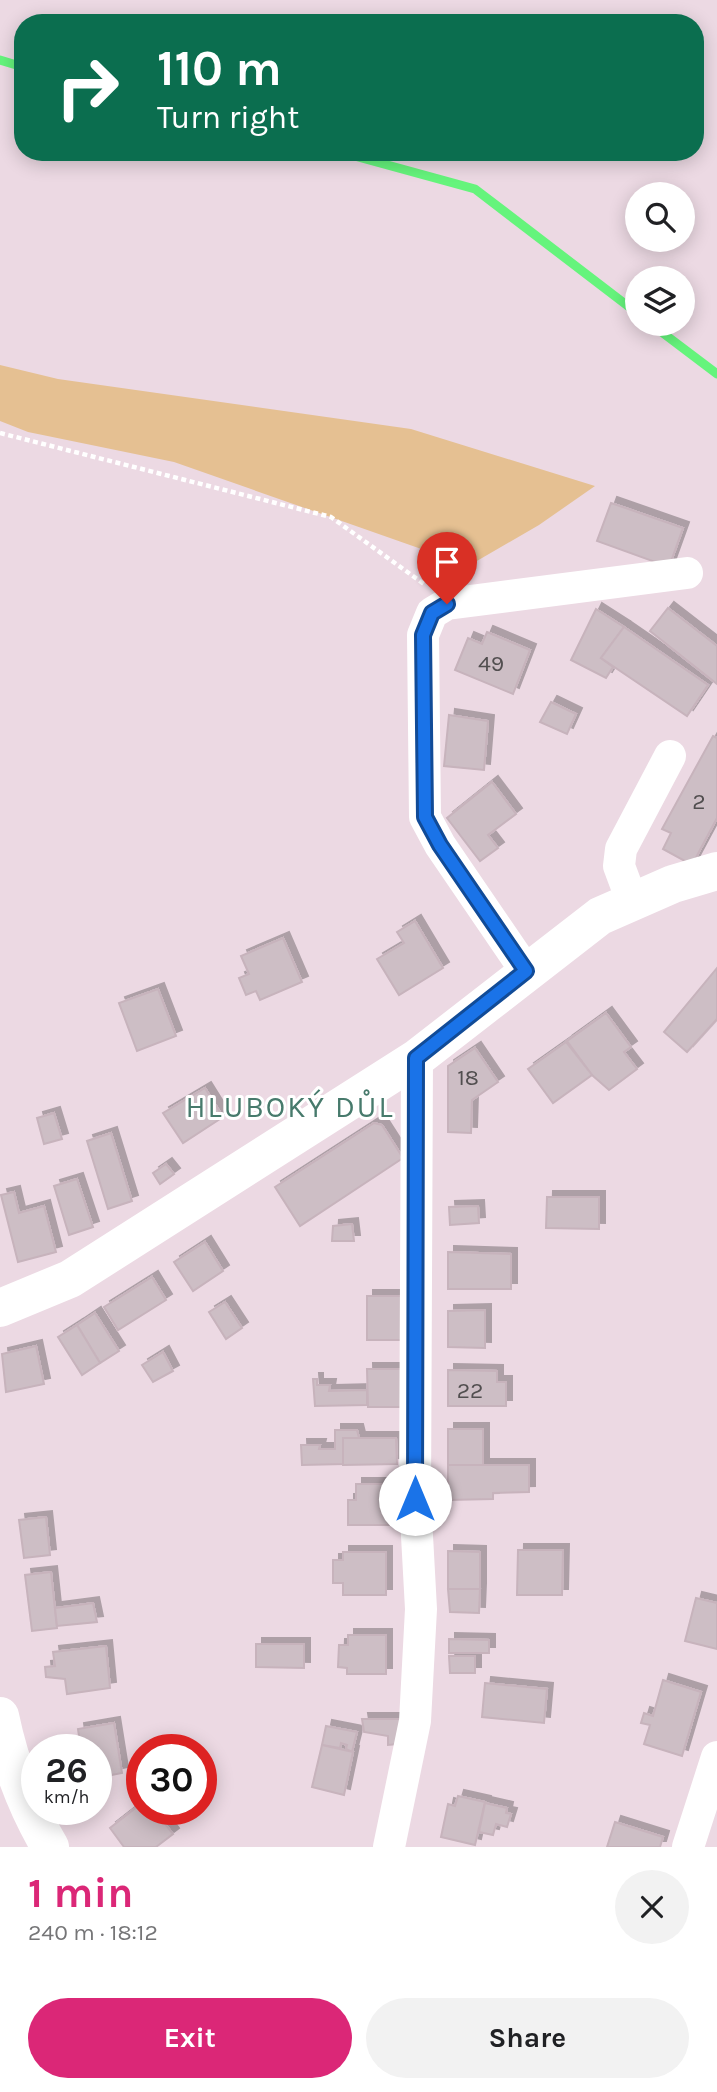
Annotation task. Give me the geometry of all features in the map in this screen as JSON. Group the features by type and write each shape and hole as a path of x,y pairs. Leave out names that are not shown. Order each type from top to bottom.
{"street":[{"path":"526,971 440,845 425,817 423,635 432,613 447,604 687,573"},
{"path":"632,901 620,866 621,849 670,756"},
{"path":"0,1308 70,1279 416,1058 600,916 673,884 717,871"},
{"path":"389,1847 415,1721 421,1609 415,1499 416,1058"},
{"path":"0,1716 10,1762 31,1815 50,1847"},
{"path":"688,1847 717,1757"}],"path":[{"path":"0,433 331,517 427,586"}],"shaded area":[{"path":"0,365 58,379 411,429 595,486 539,525 451,576 427,551 174,462 28,432 0,421"}],"building":[{"path":"611,503 683,528 669,567 597,541"},
{"path":"668,608 717,646 717,684 650,631"},
{"path":"596,609 624,627 601,658 613,667 606,678 571,660"},
{"path":"624,627 708,685 687,716 601,658"},
{"path":"487,632 530,650 513,694 455,670 468,638 482,644"},
{"path":"551,702 576,714 567,734 540,722"},
{"path":"449,715 488,721 484,770 444,766"},
{"path":"713,736 717,738 717,818 692,865 663,849 671,833 662,829"},
{"path":"492,782 516,814 488,835 498,848 480,861 447,818"},
{"path":"415,921 443,968 399,995 377,959 404,943 397,932"},
{"path":"283,938 302,982 260,1000 256,991 246,995 239,978 249,974 241,956"},
{"path":"717,968 717,1019 687,1052 664,1032"},
{"path":"158,989 176,1036 137,1051 119,1003"},
{"path":"606,1013 631,1047 624,1052 637,1069 609,1090 592,1075 567,1041"},
{"path":"566,1042 592,1075 553,1103 528,1069"},
{"path":"475,1048 498,1082 472,1100 471,1133 448,1132 448,1066"},
{"path":"205,1088 223,1117 183,1143 163,1113"},
{"path":"54,1113 62,1139 44,1144 37,1118"},
{"path":"374,1123 382,1125 403,1158 300,1226 275,1187"},
{"path":"111,1133 132,1201 108,1209 87,1141"},
{"path":"166,1164 174,1174 160,1184 153,1173"},
{"path":"77,1179 93,1227 69,1235 54,1186"},
{"path":"14,1192 19,1213 44,1206 56,1252 18,1262 1,1195"},
{"path":"547,1197 599,1197 599,1229 546,1228"},
{"path":"478,1206 479,1223 450,1225 449,1207"},
{"path":"352,1224 354,1241 332,1241 333,1226"},
{"path":"205,1242 223,1271 193,1291 174,1262"},
{"path":"448,1252 511,1254 511,1289 448,1289"},
{"path":"152,1277 166,1300 118,1330 104,1307"},
{"path":"367,1296 406,1296 407,1340 367,1340"},
{"path":"225,1302 242,1328 226,1339 209,1312"},
{"path":"485,1310 485,1348 448,1347 448,1311"},
{"path":"95,1313 119,1351 100,1363 77,1325"},
{"path":"77,1325 100,1363 82,1375 58,1337"},
{"path":"36,1346 44,1384 6,1392 2,1354"},
{"path":"163,1352 173,1371 153,1382 142,1365"},
{"path":"367,1369 407,1369 406,1407 368,1407"},
{"path":"448,1370 497,1371 497,1382 506,1382 506,1406 448,1406"},
{"path":"313,1379 317,1379 317,1385 330,1385 329,1391 367,1390 367,1405 315,1406"},
{"path":"448,1429 483,1429 483,1465 448,1465"},
{"path":"335,1430 357,1430 359,1438 343,1438 344,1464 302,1465 301,1445 320,1445 319,1449 335,1449"},
{"path":"343,1438 396,1438 397,1464 343,1465"},
{"path":"448,1465 529,1465 529,1492 493,1493 493,1499 448,1500"},
{"path":"356,1484 397,1484 398,1525 348,1525 348,1500 356,1500"},
{"path":"46,1517 50,1555 24,1558 19,1520"},
{"path":"518,1550 563,1550 562,1595 517,1595"},
{"path":"448,1551 480,1552 480,1589 448,1589"},
{"path":"343,1552 386,1552 386,1595 343,1595 343,1583 333,1583 333,1560 343,1560"},
{"path":"51,1572 57,1628 32,1631 25,1575"},
{"path":"448,1589 480,1589 479,1613 450,1612"},
{"path":"696,1598 717,1603 717,1649 685,1641"},
{"path":"93,1603 97,1622 57,1626 55,1608"},
{"path":"348,1635 386,1635 386,1674 347,1674 347,1668 338,1667 339,1645 348,1645"},
{"path":"449,1639 489,1640 489,1653 449,1653"},
{"path":"256,1644 304,1644 304,1668 256,1667"},
{"path":"106,1646 110,1688 67,1694 65,1679 46,1677 45,1667 55,1666 53,1652"},
{"path":"449,1656 475,1656 475,1673 450,1673"},
{"path":"663,1680 701,1692 682,1756 644,1744 650,1725 641,1723 644,1713 653,1716"},
{"path":"485,1683 547,1689 544,1723 482,1717"},
{"path":"362,1719 404,1719 398,1744 388,1745 388,1736 364,1732"},
{"path":"114,1723 122,1773 112,1775 112,1734 79,1734 78,1729"},
{"path":"326,1726 357,1732 352,1752 346,1749 347,1745 341,1743 340,1748 322,1745"},
{"path":"322,1745 353,1752 344,1795 312,1787"},
{"path":"458,1796 485,1802 475,1845 441,1837 448,1804 455,1806"},
{"path":"485,1803 507,1808 506,1813 511,1814 507,1827 496,1824 493,1835 479,1832"},
{"path":"126,1816 126,1825 166,1825 173,1834 156,1847 124,1847 110,1828"},
{"path":"615,1822 663,1837 660,1847 607,1847"}],"waterway":[{"path":"0,60 14,64"},
{"path":"373,161 475,189 625,304"},
{"path":"667,336 717,374"}],"district":[{"name":"HLUBOKÝ DŮL","path":"290,1107"}],"route":[{"path":"415,1499 416,1058 526,971 440,845 425,817 423,635 432,613 447,604"}]}
